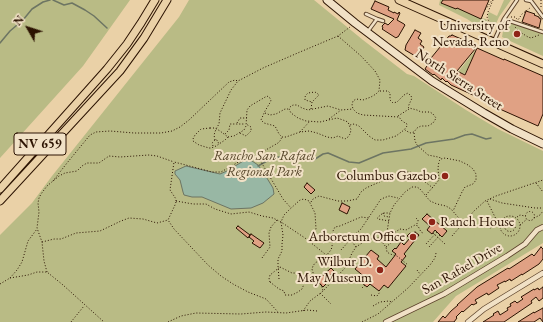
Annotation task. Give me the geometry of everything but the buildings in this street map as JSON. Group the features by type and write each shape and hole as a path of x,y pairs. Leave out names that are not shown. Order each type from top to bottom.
{"main road":[{"path":"141,23 151,0"},
{"name":"NV 659","path":"0,188 107,69 127,44 155,0"},
{"name":"NV 659","path":"0,202 120,71 144,38 167,0"},
{"name":"North Sierra Street","path":"327,0 421,73 459,98 543,144"},
{"path":"402,1 543,64"}],"street":[{"name":"San Rafael Drive","path":"386,322 444,294 507,256 525,244 537,230 543,227"},
{"path":"468,322 484,309 543,273"}],"lane":[{"path":"493,42 504,19 517,0"},
{"path":"526,0 531,1 543,17"},
{"path":"366,14 383,21"},
{"path":"367,32 377,19"},
{"path":"504,19 543,32"}],"path":[{"path":"493,0 486,9 488,10 487,19 494,26"},
{"path":"488,10 493,0"},
{"path":"541,0 542,12"},
{"path":"512,22 520,32 531,38 539,36 543,32"},
{"path":"214,147 212,144 215,140 214,135 219,124 220,113 231,90 238,81 338,36 355,23"},
{"path":"338,36 361,56 375,71 380,80 379,91 371,97 363,100 356,99 352,105 353,109"},
{"path":"104,322 47,272 42,242 37,228 39,212 38,203 41,194 90,135 96,132 110,131 161,133 172,131 189,120 229,82 235,80 238,81"},
{"path":"379,91 388,91 390,93 390,100 393,102 397,102 404,95 408,94 411,96 412,98 408,107 409,108 397,117"},
{"path":"310,110 312,102 319,95 315,92 308,93 305,97 305,100 312,102"},
{"path":"228,137 216,129 210,128 202,129 195,135 193,141 199,145 212,148 228,137 240,133 244,130 250,106 267,96 270,98 270,101 261,120 275,126 282,136 286,137 300,132 309,131 317,132 327,137 332,138 338,136 345,139 350,134 348,122 337,118 320,122 310,121 298,118 291,113 289,109"},
{"path":"264,113 270,115 276,114 284,109 289,109 293,105 297,105 308,110 328,106 341,110 353,109 363,115 399,117 407,124 404,130 396,136 383,140 375,140 359,126 354,124 349,125"},
{"path":"409,108 421,112 430,112 436,118 433,123 428,126 421,126 414,133 415,142 417,145 428,155 441,159 445,158 460,161 468,165 476,174 473,184 465,187 453,211"},
{"path":"329,120 341,110"},
{"path":"236,124 240,118 247,118"},
{"path":"300,132 310,121"},
{"path":"225,134 229,130 230,124 246,124 251,127 251,131 246,136 240,133"},
{"path":"404,130 414,133"},
{"path":"53,181 65,173 77,171 87,163 99,163 109,156 157,156 212,172 221,172 278,143 282,136"},
{"path":"215,140 217,140 219,144"},
{"path":"257,155 283,199 291,208"},
{"path":"426,196 439,180 438,168 441,159"},
{"path":"42,242 61,239 76,233 100,231 129,218 143,219 157,223 168,220 176,201 170,190 174,162"},
{"path":"310,203 313,199 319,196 347,201 357,199 361,192 366,188 406,172 416,174 433,188"},
{"path":"452,236 474,211 490,199 543,180"},
{"path":"535,182 543,192"},
{"path":"303,311 310,301 346,267 356,247 370,239 385,236 390,213 394,205 399,198 412,187 417,187 420,189 430,200 437,204 446,206 453,211 463,223"},
{"path":"341,250 361,229 381,199 389,196 399,198"},
{"path":"279,279 278,258 282,251 283,235 281,222 284,215 291,208 300,200 304,199 309,201 315,213 316,229 310,241"},
{"path":"490,199 502,203 543,208"},
{"path":"176,201 193,204 206,204 215,209 231,214 249,212 277,220 310,241 335,262"},
{"path":"487,201 496,219 490,229"},
{"path":"526,216 527,213 535,208"},
{"path":"534,218 535,215 533,212 535,208"},
{"path":"520,224 527,219 531,220 540,215 543,211"},
{"path":"383,212 390,213"},
{"path":"382,220 384,216 383,212"},
{"path":"383,212 377,218 389,221"},
{"path":"384,216 390,217"},
{"path":"511,221 512,216"},
{"path":"512,216 516,218 520,224 519,232 514,236 504,235 500,230 500,224 504,218 512,216"},
{"path":"516,218 526,216"},
{"path":"314,276 312,270 313,266 331,250 333,231 335,227 361,217 369,218"},
{"path":"416,218 418,222 416,226"},
{"path":"168,220 174,229 208,265 221,276 248,292 266,299 278,312"},
{"path":"262,258 270,247 271,227 277,220"},
{"path":"505,225 506,222 511,221"},
{"path":"511,221 515,224 515,228"},
{"path":"494,222 505,225"},
{"path":"505,225 505,228 509,231"},
{"path":"382,242 400,229 406,230 412,226 416,226"},
{"path":"416,226 418,226 423,233"},
{"path":"0,284 10,278 17,270 22,262 28,241 37,228"},
{"path":"507,236 509,231 512,231 515,228 520,229"},
{"path":"426,244 437,232"},
{"path":"433,233 445,244"},
{"path":"429,247 440,235"},
{"path":"386,246 393,241 388,237"},
{"path":"378,238 386,246 387,252 397,256 408,265"},
{"path":"350,239 356,247"},
{"path":"386,239 389,244"},
{"path":"362,322 378,314 408,288 430,265 435,258 436,253"},
{"path":"298,273 292,273 280,267 270,275 269,279 270,282 284,291 285,295 292,295 298,292 302,289 304,284"},
{"path":"417,270 420,275"},
{"path":"10,278 37,272 47,272"},
{"path":"316,280 321,284 321,292 331,304"},
{"path":"362,288 365,284"},
{"path":"371,295 377,296 380,292"},
{"path":"373,306 380,302 392,302"},
{"path":"71,322 85,305"},
{"path":"168,322 181,316 196,313 241,314 318,311"}],"green space":[{"path":"0,0 130,0 83,66 0,158"},
{"name":"Rancho San Rafael Regional Park","path":"189,0 314,0 407,74 414,76 498,129 543,151 543,243 456,296 433,322 0,322 0,235 32,203 179,17"},
{"path":"440,0 443,0 442,2 458,4 481,18 486,19 493,26 493,29 488,31 481,28 439,5"},
{"path":"504,0 511,0 499,17 495,26 489,21 488,14 489,12 497,16"},
{"path":"508,22 543,34 543,56 502,37 503,31"},
{"path":"477,48 465,74 458,72"}],"shaded area":[{"path":"245,160 252,161 258,165 273,188 274,194 263,203 251,208 231,209 202,197 184,195 180,180 175,174 175,171 186,166 220,174"}],"waterway":[{"path":"0,43 32,9 43,2 50,0"},
{"path":"53,0 64,5 72,3 94,16 107,28"},
{"path":"258,166 282,156 295,156 312,161 323,154 328,153 349,162 359,163 383,153 411,149 426,143 454,139 465,135 472,134 486,139 491,138"}],"place":[{"name":"University of Nevada, Reno","path":"517,34"},
{"name":"Columbus Gazebo","path":"445,176"},
{"name":"Ranch House","path":"432,222"},
{"name":"Arboretum Office","path":"413,237"},
{"name":"Wilbur D. May Museum","path":"380,270"}]}
